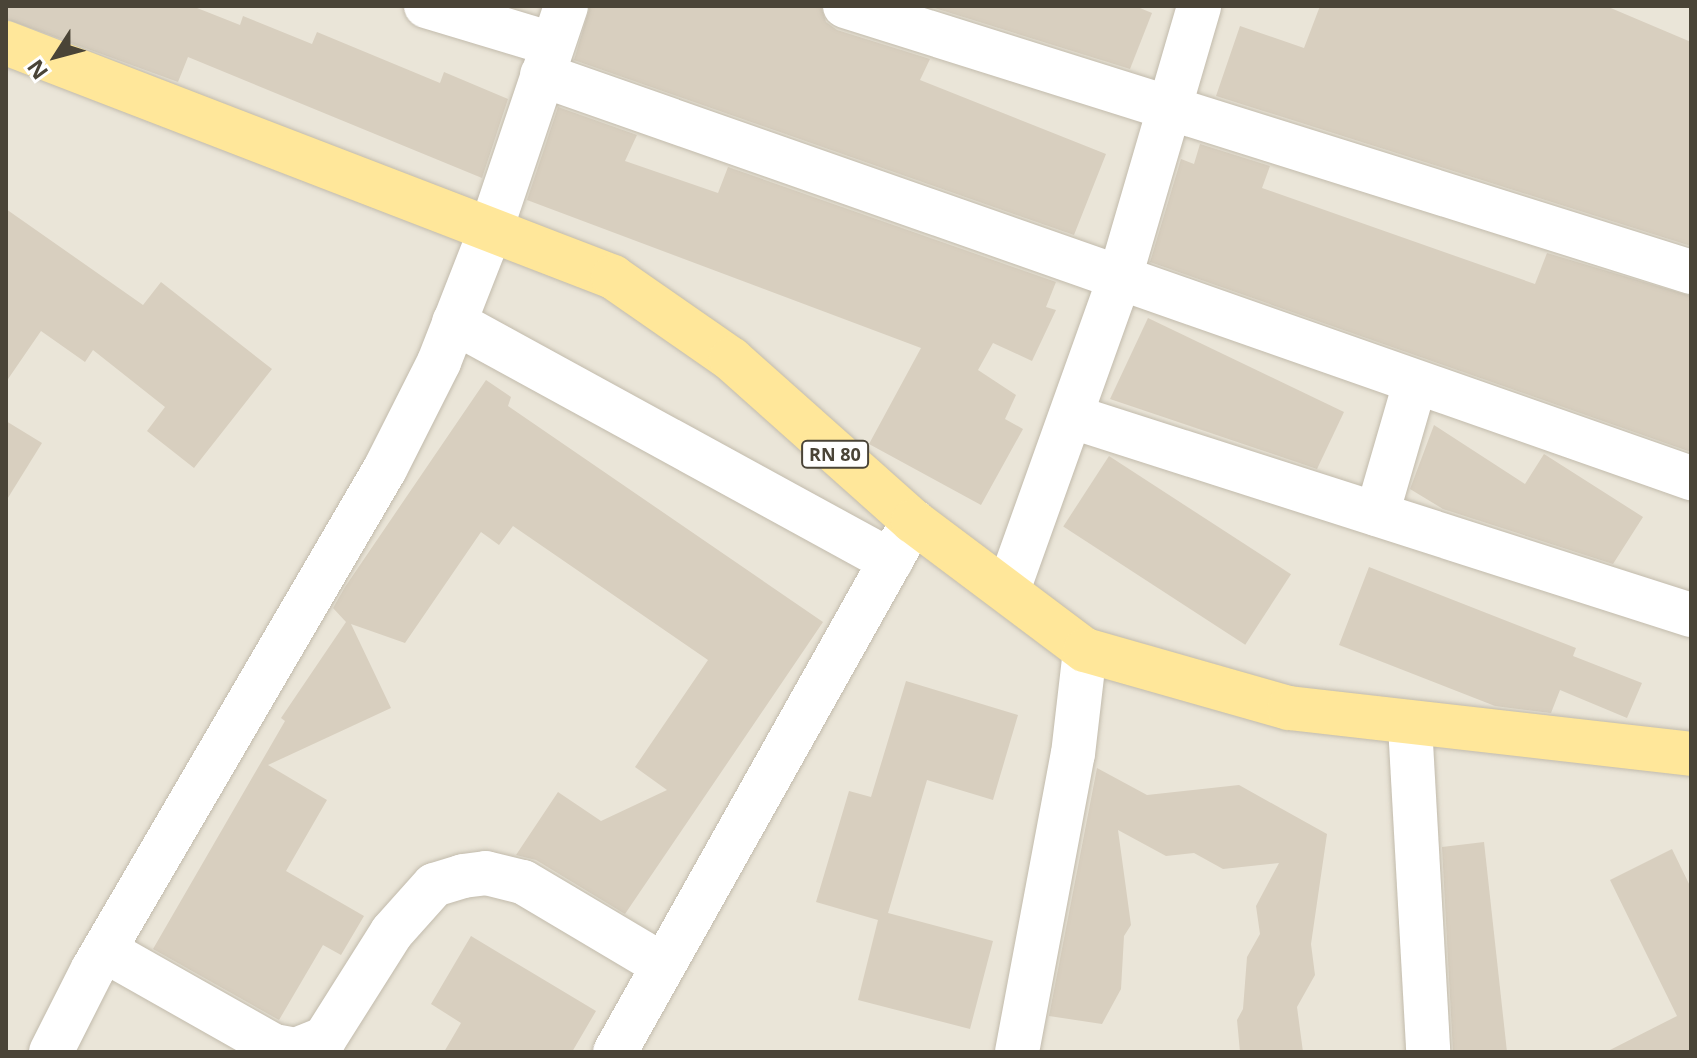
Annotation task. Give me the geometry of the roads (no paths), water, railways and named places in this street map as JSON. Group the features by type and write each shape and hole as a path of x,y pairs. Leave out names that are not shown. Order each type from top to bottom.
{"main road":[{"name":"RN 80","path":"6,43 436,205 490,232 626,286 731,359 913,521 1085,650 1289,708 1410,725 1691,754"}],"street":[{"path":"426,6 553,42 1120,277 1691,478"},
{"path":"845,6 1169,111 1691,272"},
{"path":"1008,590 1073,417 1120,277 1199,6"},
{"path":"51,1052 104,950 385,469 454,322 490,232 553,42"},
{"path":"454,322 891,561"},
{"path":"1377,514 1415,383"},
{"path":"1073,417 1691,615"},
{"path":"615,1052 913,521"},
{"path":"1017,1052 1073,754 1085,650"},
{"path":"1410,725 1428,1052"},
{"path":"104,950 274,1046 296,1050 325,1038 392,932 434,885 463,876 486,873 523,882 663,965"}]}
